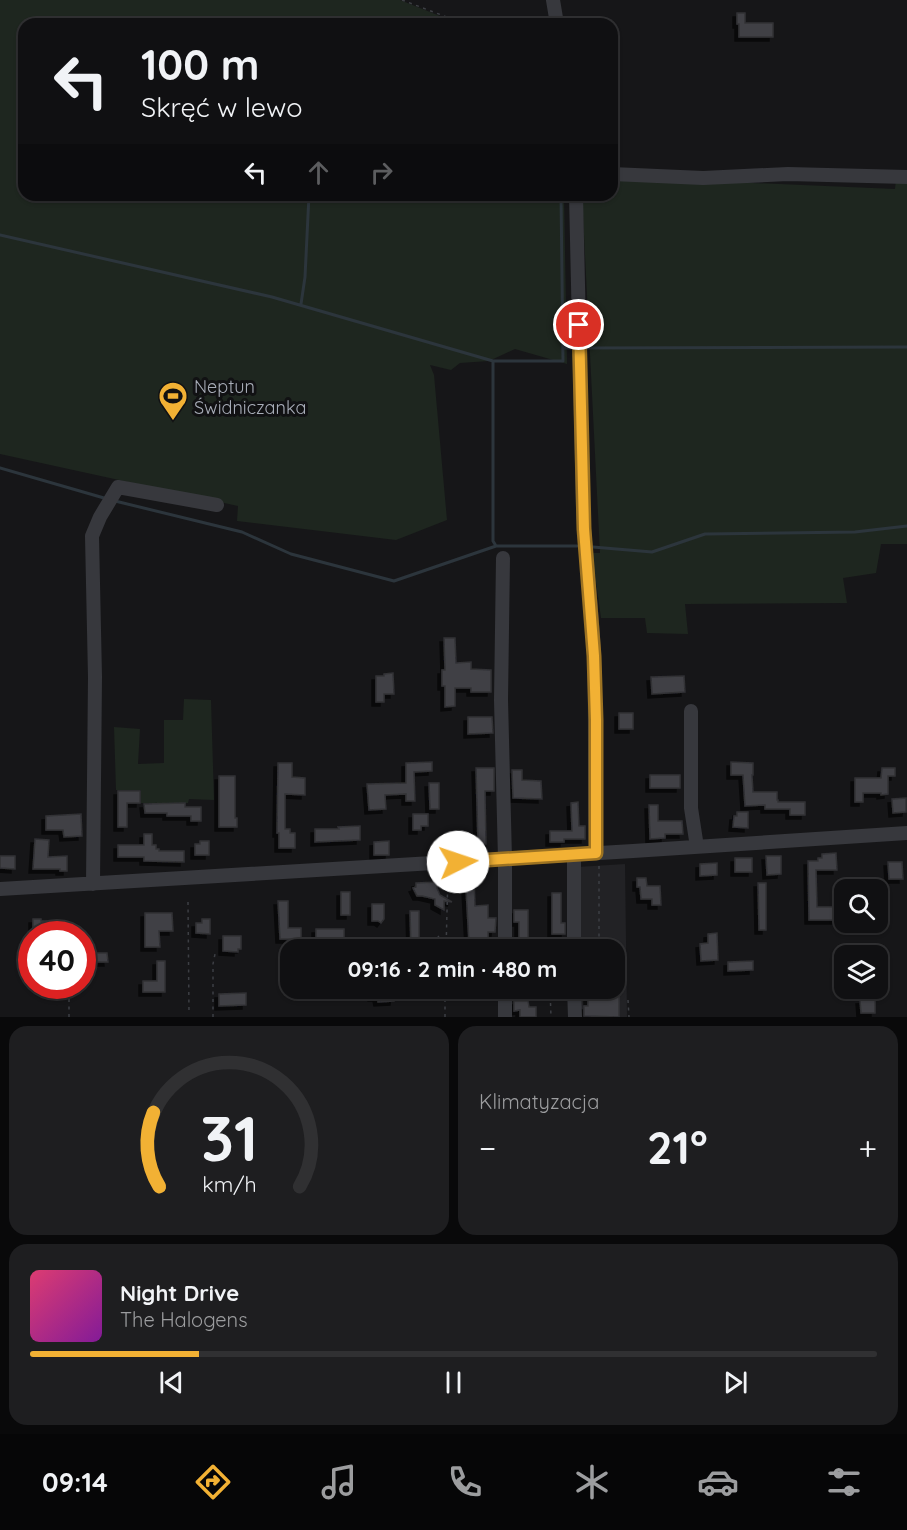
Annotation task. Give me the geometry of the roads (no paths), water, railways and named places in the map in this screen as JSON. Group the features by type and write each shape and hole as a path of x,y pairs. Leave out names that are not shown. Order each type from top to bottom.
{"street":[{"path":"553,0 556,18"},
{"path":"618,174 703,178 788,174 907,177"},
{"path":"576,201 584,529 594,656 600,858"},
{"path":"93,884 95,677 92,536 100,517 118,487 217,505"},
{"path":"502,558 501,699 505,939"},
{"path":"691,711 691,808 696,847"},
{"path":"0,889 574,854 600,858 696,847 907,832"},
{"path":"574,854 574,939"},
{"path":"505,999 505,1017"},
{"path":"574,999 575,1017"}],"waterway":[{"path":"301,304 305,277 309,201"},
{"path":"0,235 272,297 493,361 563,361 561,201"},
{"path":"582,348 907,347"},
{"path":"563,348 576,348"},
{"path":"115,501 242,532 291,554 394,581 496,546 493,541 493,361"},
{"path":"0,468 104,498"},
{"path":"593,547 652,552 705,534 855,532 907,526"},
{"path":"496,546 577,546"}],"place":[{"name":"Neptun Świdniczanka","path":"173,422"}]}
